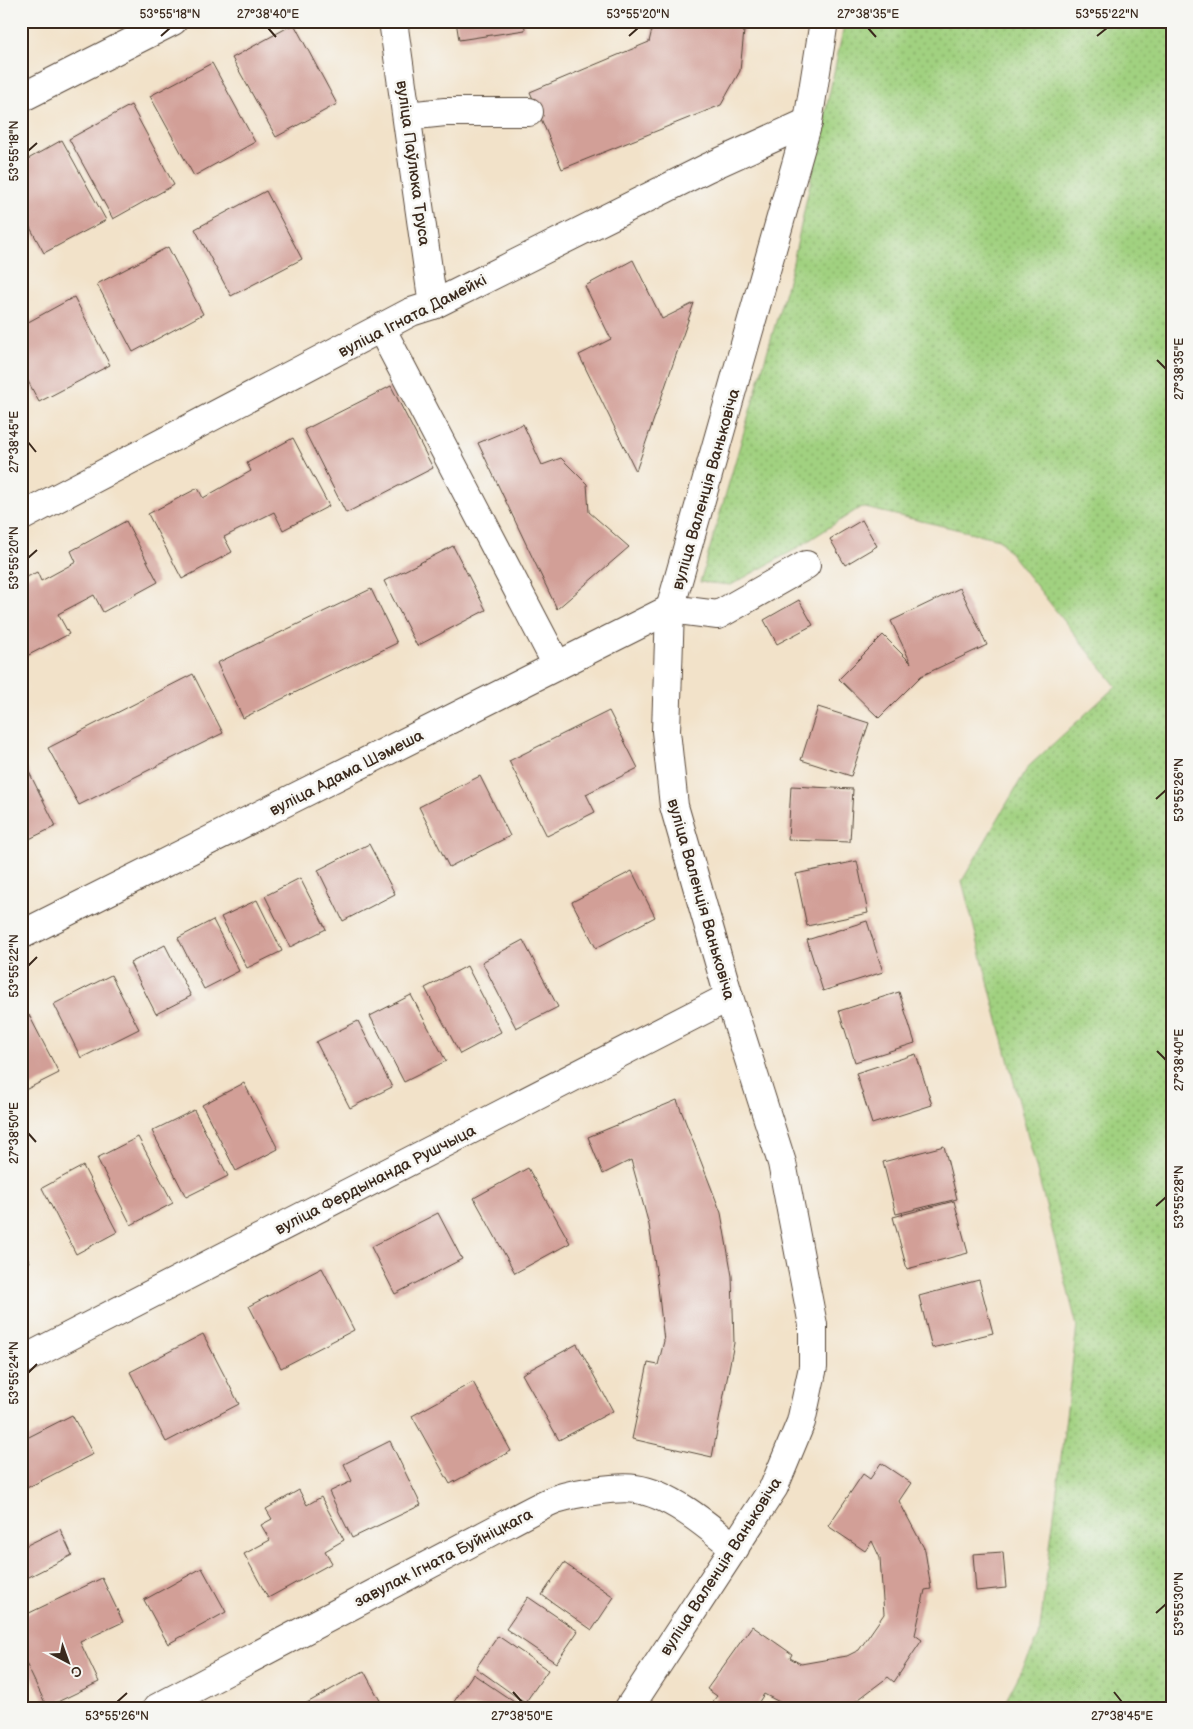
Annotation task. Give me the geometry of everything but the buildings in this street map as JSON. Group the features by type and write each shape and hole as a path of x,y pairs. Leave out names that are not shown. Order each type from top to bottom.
{"street":[{"path":"21,98 173,21"},
{"name":"вуліца Паўлюка Труса","path":"393,21 434,305"},
{"name":"вуліца Валенція Ваньковіча","path":"629,1708 774,1487 801,1422 813,1367 813,1325 782,1163 730,997 674,806 666,731 670,609 808,122 824,21"},
{"path":"407,116 445,112 529,112"},
{"name":"вуліца Ігната Дамейкі","path":"21,517 382,330 411,312 434,305 707,168 808,122"},
{"path":"382,330 557,666"},
{"path":"670,609 718,615 806,565"},
{"name":"вуліца Адама Шэмеша","path":"21,935 670,609"},
{"name":"вуліца Фердынанда Рушчыца","path":"21,1361 730,997"},
{"name":"завулак Ігната Буйніцкага","path":"157,1708 557,1499 600,1491 636,1489 661,1497 702,1521 735,1548"}],"green space":[{"path":"845,21 1172,21 1172,1708 1002,1708 1039,1637 1077,1326 962,881 1028,767 1116,686 999,539 861,507 794,550 731,585 700,582 792,267"}]}
